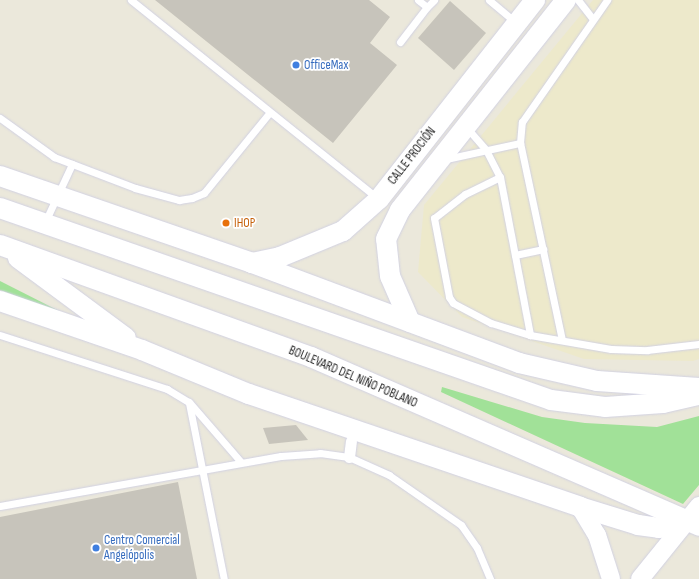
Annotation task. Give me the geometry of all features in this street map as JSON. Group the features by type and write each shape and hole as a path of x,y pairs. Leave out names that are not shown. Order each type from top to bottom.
{"main road":[{"name":"CALLE PROCIÓN","path":"252,263 280,258 343,231 379,200 535,0"},
{"name":"CALLE PROCIÓN","path":"410,322 390,276 386,239 400,210 566,0"},
{"path":"0,176 55,198 252,263 520,363 597,381 699,388"},
{"path":"0,208 551,400 605,407 663,403 699,395"},
{"path":"0,245 142,350"},
{"name":"BOULEVARD DEL NIÑO POBLANO","path":"0,245 311,358 693,524"},
{"path":"0,301 142,350 249,394 580,507 638,525 659,528 693,524"}],"street":[{"path":"349,457 351,441"},
{"path":"640,579 693,524 699,506"},
{"path":"580,507 597,534 611,579"}],"lane":[{"path":"131,0 379,200"},
{"path":"418,0 427,7"},
{"path":"400,42 434,0"},
{"path":"489,0 517,23"},
{"path":"578,0 592,18"},
{"path":"562,340 520,143 522,122 530,107 592,18 607,0"},
{"path":"0,118 54,157 135,188 179,200 192,198 204,192 270,112"},
{"path":"466,127 486,150 500,177 530,335"},
{"path":"439,161 520,143"},
{"path":"44,224 72,164"},
{"path":"500,177 465,194 438,212 433,224 449,297 454,303 491,323 530,335 611,349 647,350 699,344"},
{"path":"515,255 543,249"},
{"path":"0,335 167,389 189,402 241,462"},
{"path":"189,402 224,579"},
{"path":"0,506 241,462 320,453 349,457 389,475 461,524 476,548 490,579"}],"shaded area":[{"path":"593,0 699,0 699,359 693,361 584,359 462,317 418,272 424,205"}],"green space":[{"path":"0,281 69,316 0,290"},
{"path":"442,387 542,417 585,423 657,427 699,416 699,485 683,504 441,392"}],"building":[{"path":"155,0 369,0 390,17 370,43 397,65 333,143"},
{"path":"450,1 486,33 454,70 418,38"},
{"path":"296,425 308,440 269,444 263,428"},
{"name":"Centro Comercial Angelópolis","path":"178,482 197,579 0,579 0,517"}],"place":[{"name":"OfficeMax","path":"296,65"},
{"name":"IHOP","path":"226,223"},
{"name":"Centro Comercial Angelópolis","path":"96,548"}]}
